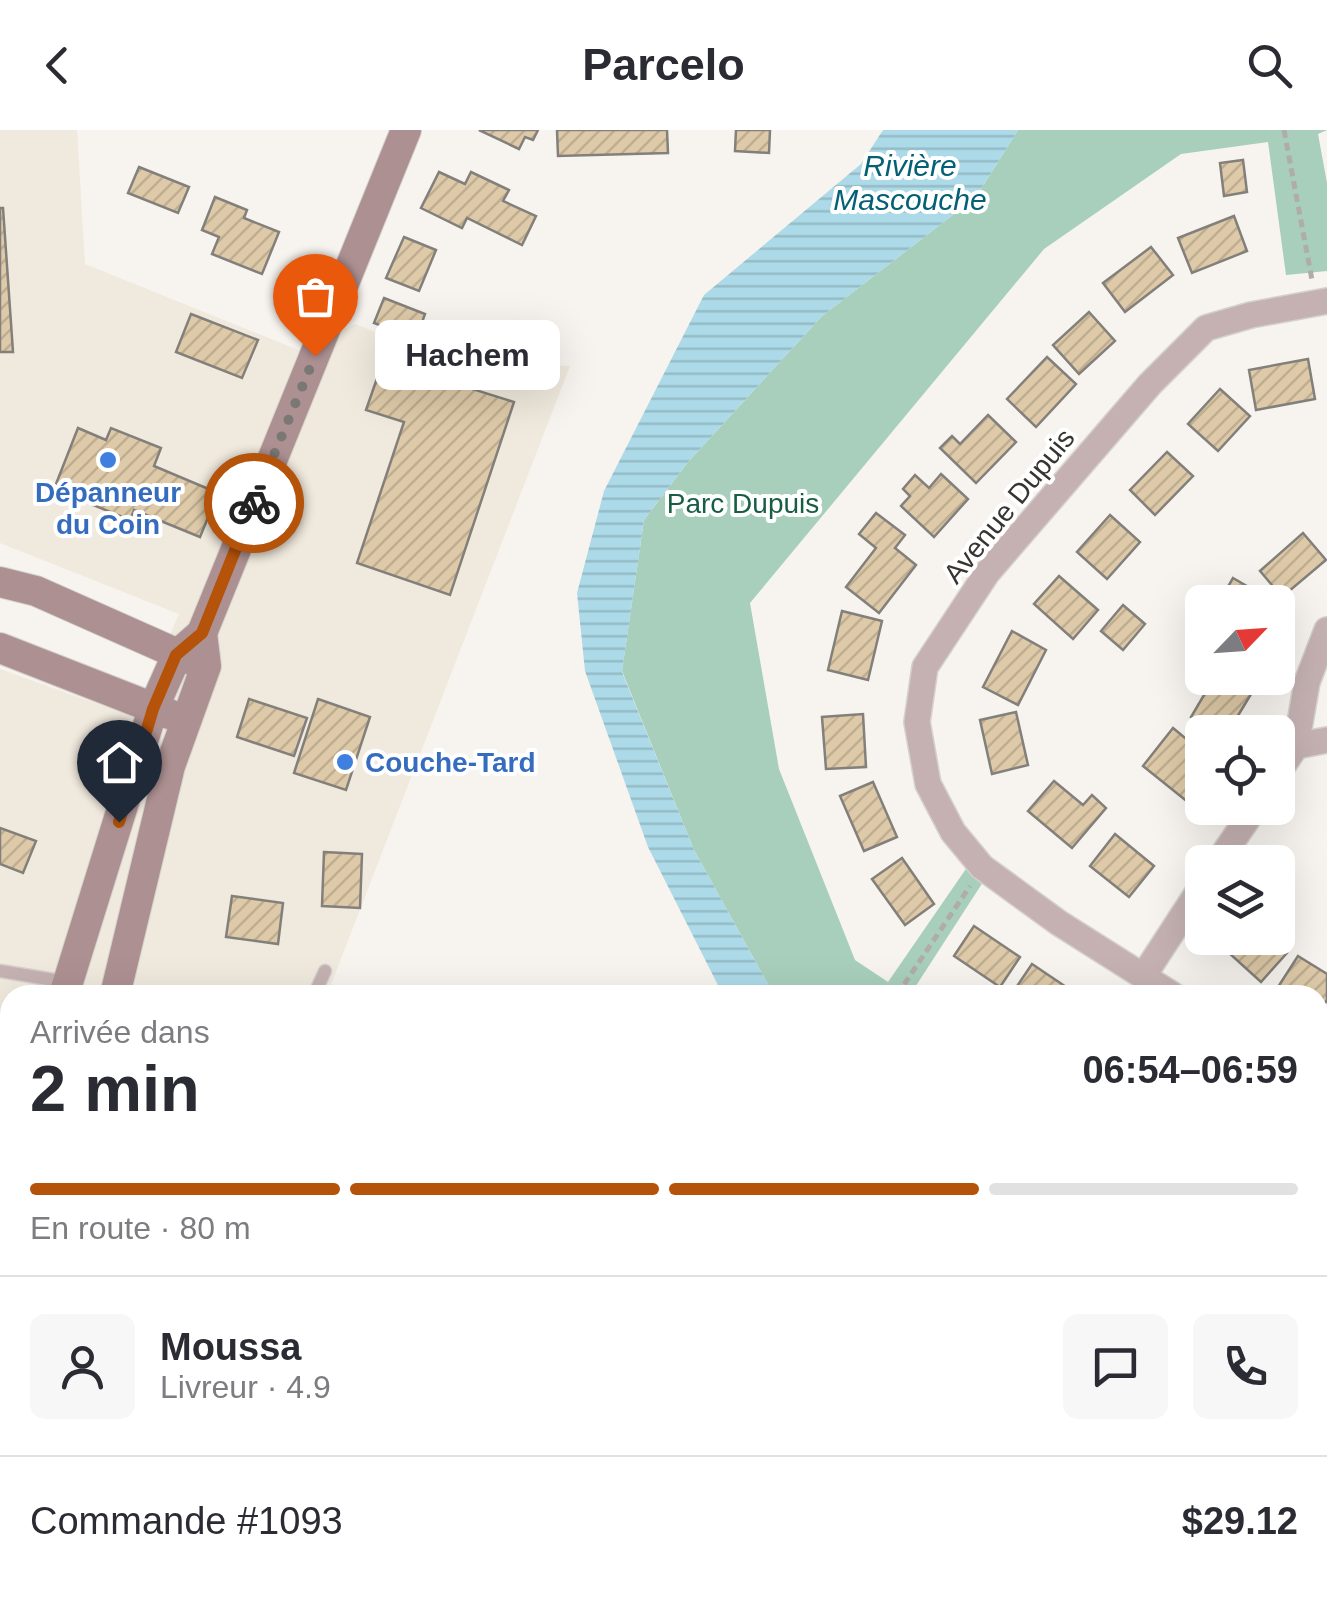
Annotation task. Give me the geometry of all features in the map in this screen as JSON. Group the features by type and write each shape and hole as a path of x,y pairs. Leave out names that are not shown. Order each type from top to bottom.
{"main road":[{"path":"67,985 153,709 176,655 202,633 406,130"},
{"path":"0,582 36,592 206,666"},
{"path":"117,985 170,766 206,666 202,633"},
{"path":"0,648 186,720"}],"street":[{"name":"Avenue Dupuis","path":"1160,985 1059,923 982,867 953,832 928,784 917,722 925,667 987,574 1150,384 1206,328 1321,302"},
{"path":"1327,630 1307,682 1296,746 1327,740"},
{"path":"1144,974 1185,912"}],"lane":[{"path":"0,970 52,985"},
{"path":"319,985 325,972"}],"path":[{"path":"1284,130 1321,302"},
{"path":"903,985 982,867"}],"shaded area":[{"path":"0,130 77,130 85,264 301,351 355,324 455,363 570,366 331,985 0,985 0,669 134,717 179,614 0,543"}],"green space":[{"name":"Parc Dupuis","path":"1018,130 1327,130 1318,134 1327,183 1327,271 1286,275 1268,142 1181,154 1044,249 750,603 779,769 855,960 888,982 970,863 985,879 916,985 768,985 694,850 622,671 644,520 688,462 822,316 976,197"}],"water":[{"name":"Rivière Mascouche","path":"883,130 1018,130 976,197 822,316 688,462 644,520 622,672 694,850 768,985 718,985 648,847 585,671 577,593 604,491 704,295 861,164"}],"building":[{"path":"479,130 538,130 533,140 525,137 519,149"},
{"path":"557,130 667,130 668,153 558,156"},
{"path":"736,130 770,130 769,153 735,151"},
{"path":"1243,160 1247,192 1224,196 1220,163"},
{"path":"139,167 189,187 178,213 128,193"},
{"path":"439,172 465,184 471,172 509,190 503,201 536,216 522,245 467,218 462,228 421,208"},
{"path":"215,197 247,210 244,218 279,232 262,274 212,254 219,237 202,230"},
{"path":"3,208 13,352 0,352"},
{"path":"1234,216 1247,251 1192,273 1178,238"},
{"path":"404,237 436,250 419,291 386,278"},
{"path":"1151,247 1173,275 1125,312 1103,283"},
{"path":"384,298 425,314 416,339 374,323"},
{"path":"1089,312 1115,341 1079,374 1053,345"},
{"path":"191,314 258,340 242,378 176,352"},
{"path":"1047,357 1076,384 1036,427 1007,399"},
{"path":"1308,359 1315,399 1256,410 1249,370"},
{"path":"383,361 514,402 450,595 357,563 404,422 366,410"},
{"path":"1220,389 1250,416 1218,451 1188,424"},
{"path":"988,415 1016,442 976,483 940,448 952,436 960,444"},
{"path":"78,428 106,440 111,428 161,448 154,466 218,493 200,537 134,510 130,520 54,489"},
{"path":"1167,452 1193,476 1155,515 1130,490"},
{"path":"941,474 968,499 934,537 901,506 910,496 903,489 915,475 929,488"},
{"path":"876,513 905,535 895,548 916,565 879,613 846,587 876,548 859,534"},
{"path":"1110,515 1140,542 1107,579 1077,552"},
{"path":"1303,533 1326,560 1295,586 1272,585 1260,571"},
{"path":"1059,576 1098,610 1073,639 1034,604"},
{"path":"1123,605 1145,624 1123,650 1101,631"},
{"path":"842,611 882,621 868,680 828,670"},
{"path":"1012,631 1046,650 1018,705 983,687"},
{"path":"1204,695 1251,695 1238,715 1192,715"},
{"path":"249,699 307,718 294,756 237,737"},
{"path":"318,699 370,717 346,790 294,773"},
{"path":"1016,712 1028,765 992,774 980,720"},
{"path":"863,714 866,767 826,769 822,717"},
{"path":"1173,728 1185,738 1185,800 1143,766"},
{"path":"1054,781 1083,805 1092,795 1106,808 1072,848 1028,811"},
{"path":"873,782 897,837 864,851 840,796"},
{"path":"0,828 36,841 23,873 0,864"},
{"path":"1115,834 1154,866 1129,897 1090,866"},
{"path":"324,852 362,854 360,908 322,906"},
{"path":"902,858 934,904 905,925 872,879"},
{"path":"232,896 283,903 278,944 226,937"},
{"path":"974,926 1020,957 1001,985 997,985 954,956"},
{"path":"1231,955 1285,955 1261,982"},
{"path":"1298,956 1327,974 1327,985 1279,985"},
{"path":"1032,964 1063,985 1018,985"}],"way so far":[{"path":"254,503 315,356"}],"place":[{"name":"Hachem","path":"315,356"},
{"name":"Dépanneur du Coin","path":"108,460"},
{"name":"Couche-Tard","path":"345,762"}],"route":[{"path":"119,822 153,709 176,655 202,633 254,503"}]}
